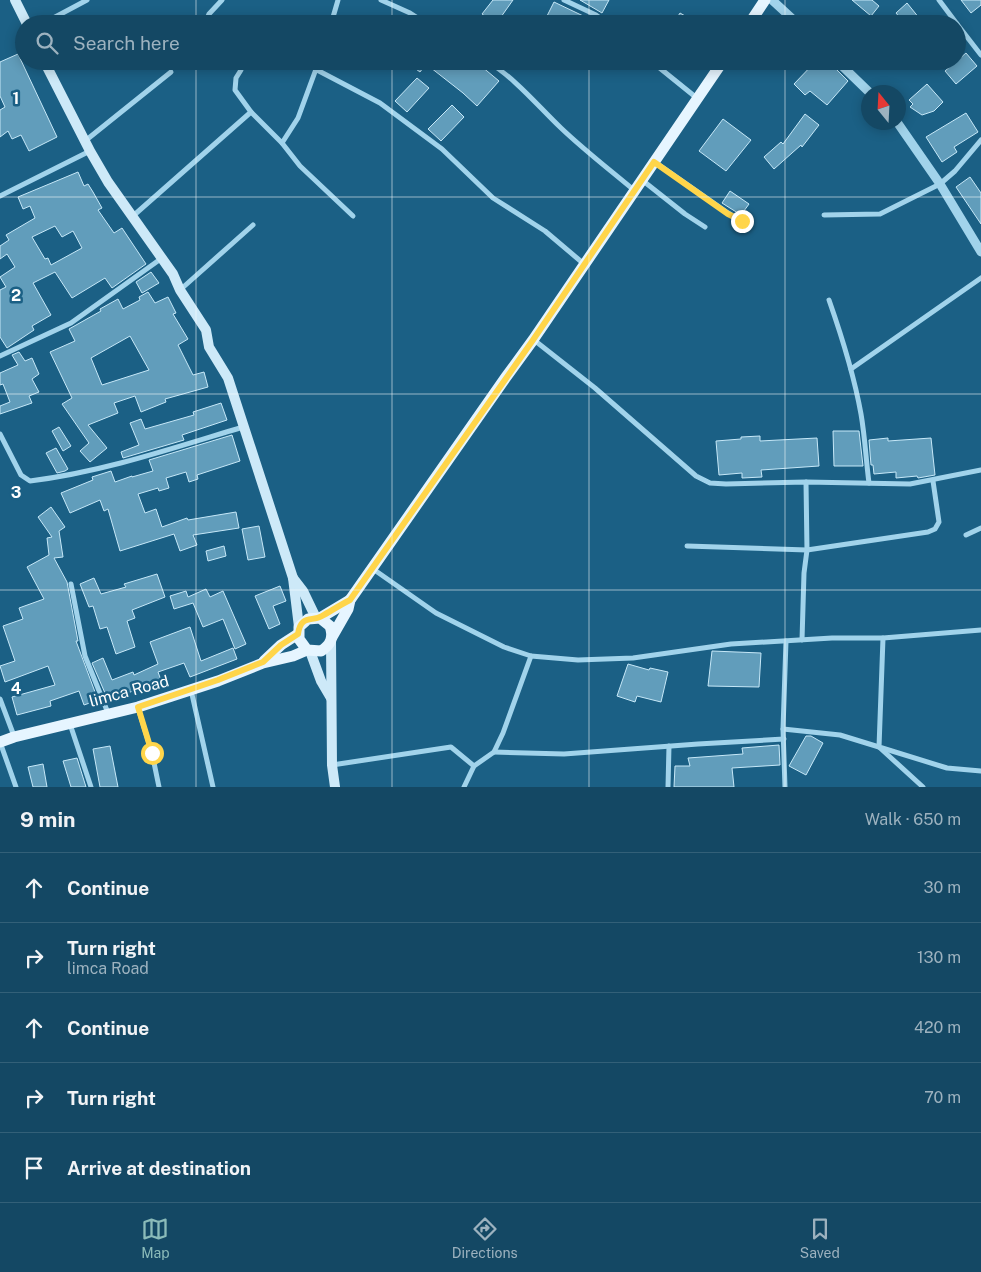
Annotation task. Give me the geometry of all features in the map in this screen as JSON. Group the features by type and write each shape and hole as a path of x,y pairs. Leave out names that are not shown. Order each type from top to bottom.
{"main road":[{"path":"15,0 22,15"},
{"path":"755,15 765,0"},
{"path":"49,70 108,182 173,274 180,290 206,330 209,346 228,378 293,578 299,639 309,651 321,681 332,700"},
{"path":"309,651 321,651 326,648 348,609 350,600 533,340 717,70"},
{"path":"293,578 318,618 330,626 332,639 332,765 335,787"},
{"path":"299,630 308,619 318,618 350,600"},
{"name":"limca Road","path":"263,662 299,630"},
{"name":"limca Road","path":"0,742 138,707 191,690 263,662 309,651"}],"street":[{"path":"59,15 87,0"},
{"path":"209,15 222,0"},
{"path":"334,15 338,0"},
{"path":"381,0 413,15"},
{"path":"564,0 594,15"},
{"path":"772,0 788,15"},
{"path":"938,0 950,15"},
{"path":"966,36 981,55"},
{"path":"241,70 236,78 234,90 251,112 282,143 300,166 353,216"},
{"path":"282,143 298,118 317,70 380,102 442,149 493,198 545,231 584,264"},
{"path":"500,70 531,96 562,129 635,191"},
{"path":"662,70 698,99"},
{"path":"846,70 862,85"},
{"path":"85,141 172,72"},
{"path":"133,216 251,112"},
{"path":"903,130 940,184 981,252"},
{"path":"824,215 880,214 940,184 956,171 981,140"},
{"path":"0,196 90,151"},
{"path":"654,162 728,214 742,221 750,221"},
{"path":"642,180 705,227"},
{"path":"180,290 253,225"},
{"path":"0,356 70,323 162,258"},
{"path":"851,369 981,278"},
{"path":"829,300 851,369 861,415 869,483"},
{"path":"533,340 602,394 696,476 710,482 726,484 806,482 910,484 933,481 981,470"},
{"path":"0,434 21,475 30,480 123,464 243,427"},
{"path":"687,546 807,550 928,532 935,529 939,522 933,481"},
{"path":"802,640 804,573 807,550 806,482"},
{"path":"966,535 981,528"},
{"path":"373,569 436,613 504,647 531,656 578,660 626,658 732,644 832,638 883,638 981,630"},
{"path":"71,584 85,656 108,714"},
{"path":"883,638 879,747 923,787"},
{"path":"785,787 783,729 786,640"},
{"path":"464,787 474,766 494,752 503,733 531,656"},
{"path":"191,690 213,787"},
{"path":"0,699 14,737"},
{"path":"138,707 152,753 159,787"},
{"path":"70,723 91,787"},
{"path":"783,729 840,735 947,768 981,771"},
{"path":"494,752 564,754 784,739"},
{"path":"0,742 16,787"},
{"path":"668,787 669,746"},
{"path":"332,765 450,747 474,766"}],"building":[{"path":"493,0 513,0 502,15 482,14"},
{"path":"580,0 609,0 602,13"},
{"path":"852,0 872,0 879,6 870,15"},
{"path":"961,0 981,0 981,5 971,13"},
{"path":"554,2 581,15 548,15"},
{"path":"907,3 917,15 898,15 896,13"},
{"path":"966,53 977,66 956,84 945,71 966,70"},
{"path":"15,55 15,70 26,70 57,137 29,151 21,135 12,139 8,131 0,137 0,110 5,107 0,96 0,62"},
{"path":"434,70 486,70 499,81 477,106"},
{"path":"807,70 837,70 848,81 827,105 810,91 805,95 794,84"},
{"path":"417,78 429,88 407,112 395,101"},
{"path":"927,84 943,102 934,111 922,115 910,107 913,104 909,100"},
{"path":"452,105 464,117 441,141 428,129"},
{"path":"966,113 978,132 954,147 957,152 942,162 926,137"},
{"path":"805,114 819,125 802,147 801,145 774,169 764,157 781,142 783,144"},
{"path":"723,119 751,140 726,171 699,151"},
{"path":"78,172 84,186 88,184 93,192 102,208 98,210 114,233 122,228 146,264 112,288 105,278 72,298 55,272 33,283 51,315 32,326 34,330 7,348 0,337 0,290 6,287 0,277 15,267 7,254 0,259 0,246 9,240 6,235 35,218 30,206 23,209 18,197","holes":["55,226 62,237 73,231 82,248 51,265 48,258 45,259 32,237"]},
{"path":"970,177 981,193 981,224 956,187"},
{"path":"730,191 749,204 741,215 722,203"},
{"path":"151,272 159,283 142,293 136,282"},
{"path":"148,292 155,303 168,297 176,313 173,314 188,339 178,345 193,375 204,372 208,387 165,399 166,402 141,412 135,396 114,403 118,413 88,425 107,448 90,462 80,451 89,443 62,404 72,398 50,352 75,341 69,329 101,311 100,309 118,299 123,309 140,300 139,297","holes":["130,336 149,370 102,385 91,358"]},
{"path":"19,352 25,361 32,358 39,374 32,379 39,392 29,396 32,403 0,414 0,406 10,402 3,384 0,385 0,373 18,365 12,355"},
{"path":"221,403 227,420 182,435 184,440 123,458 121,452 139,445 130,423 141,419 145,429 194,415 193,412"},
{"path":"59,427 71,446 63,451 52,431"},
{"path":"833,431 859,431 863,466 834,466"},
{"path":"232,435 240,461 197,475 198,479 189,482 186,472 166,478 169,488 159,491 158,488 138,494 145,513 156,509 162,527 187,518 188,520 236,512 239,528 193,535 197,545 180,551 174,534 120,551 108,509 104,511 100,500 70,513 61,493 93,480 92,477 111,471 115,482 153,471 149,460"},
{"path":"760,436 760,441 817,438 819,466 761,470 762,477 742,478 742,473 719,475 716,441"},
{"path":"888,438 888,441 931,438 935,475 918,478 917,476 896,478 896,472 874,474 873,465 871,465 869,440"},
{"path":"56,448 68,469 57,473 46,453"},
{"path":"51,507 65,527 59,531 63,557 54,558 67,582 78,641 76,641 98,700 84,705 79,691 50,701 51,706 17,715 12,697 55,685 48,666 5,682 0,666 15,661 3,626 23,619 19,608 44,599 27,567 49,555 47,538 52,537 38,517"},
{"path":"259,526 265,557 248,560 242,529"},
{"path":"224,546 226,556 208,561 206,551"},
{"path":"157,574 165,597 132,610 135,618 127,621 135,647 116,654 107,627 100,629 93,606 89,607 80,584 94,578 101,594 126,587 124,584"},
{"path":"280,586 286,601 273,606 280,624 269,629 255,596"},
{"path":"206,589 210,597 223,591 246,644 235,649 223,619 203,627 193,603 174,609 170,596 186,591 188,597"},
{"path":"190,627 201,661 233,648 237,659 190,677 184,663 158,672 162,683 148,689 147,686 108,700 92,663 103,658 112,680 133,672 134,675 158,664 150,642"},
{"path":"712,651 761,653 759,687 708,686"},
{"path":"628,664 649,670 650,668 668,672 661,702 637,696 635,702 617,696"},
{"path":"806,736 811,736 823,743 806,775 789,766"},
{"path":"779,745 780,765 732,768 734,787 674,787 675,766 690,766 688,758 743,754 742,748"},
{"path":"110,746 118,787 100,787 93,749"},
{"path":"77,758 86,787 71,787 63,761"},
{"path":"43,764 47,787 33,787 28,767"}],"route":[{"path":"152,753 138,707 200,687 263,662 281,645 298,634 299,627 308,619 320,618 350,600 533,340 654,162 728,214 742,221"}]}
